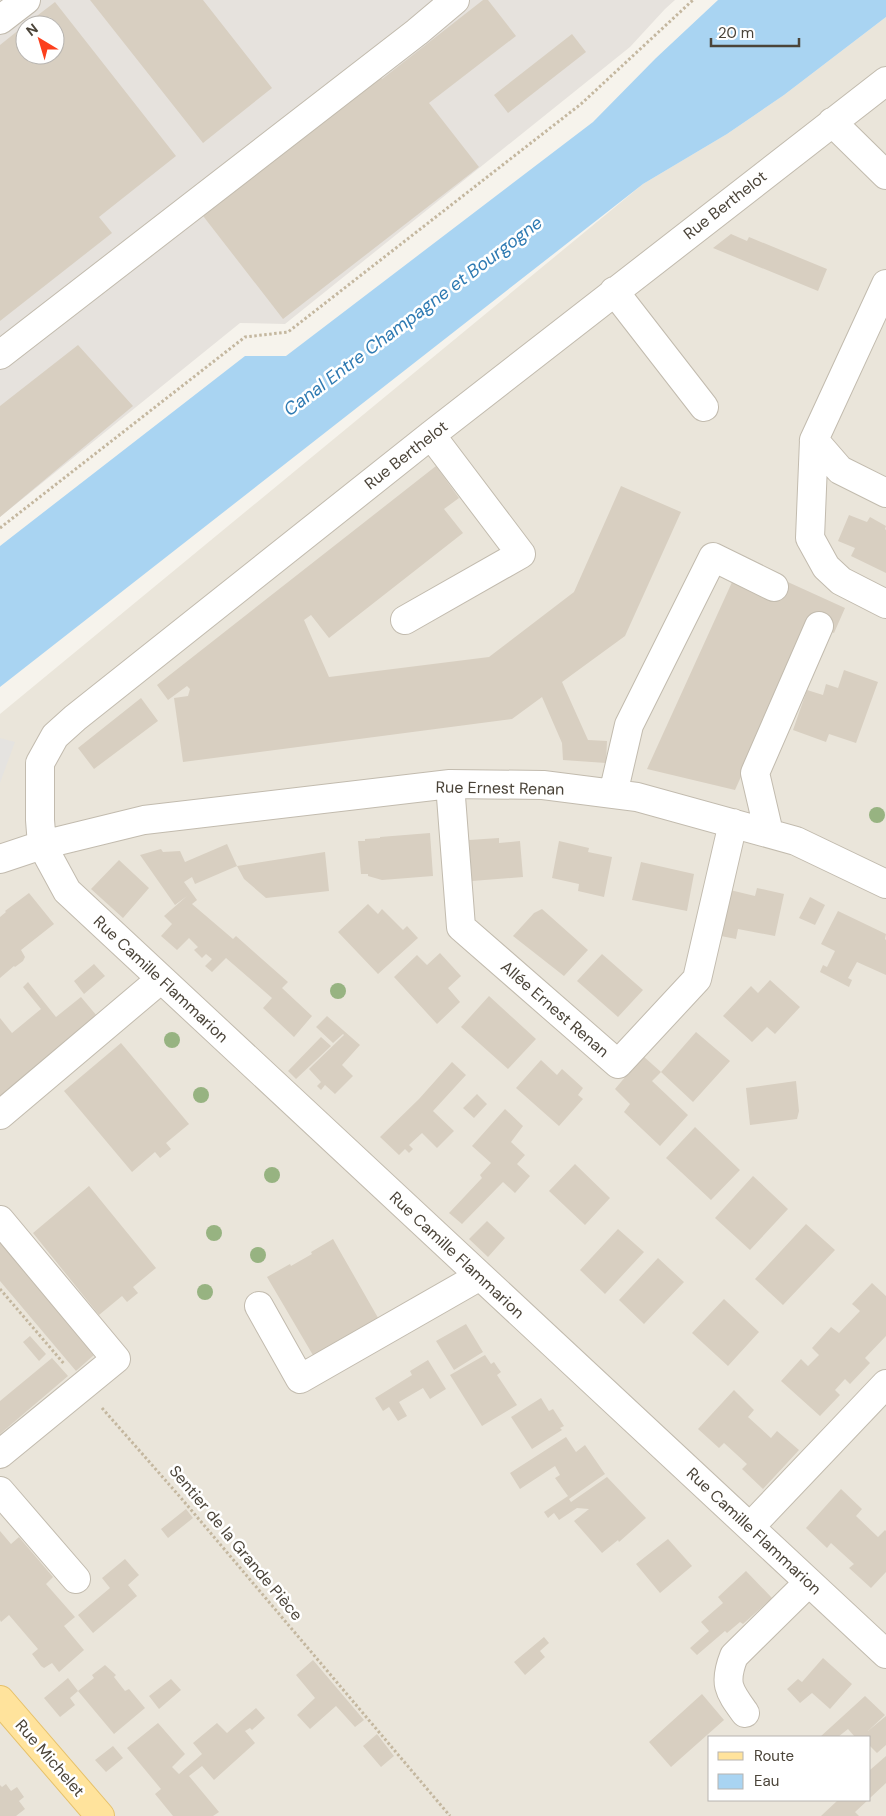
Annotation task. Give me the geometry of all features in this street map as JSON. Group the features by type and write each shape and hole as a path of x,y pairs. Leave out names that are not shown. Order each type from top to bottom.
{"main road":[{"name":"Rue Michelet","path":"0,1700 100,1816"}],"street":[{"path":"0,20 26,0"},
{"path":"0,355 417,32 455,0"},
{"name":"Rue Berthelot","path":"42,845 40,763 55,736 431,435 886,81"},
{"path":"832,122 886,175"},
{"path":"886,284 814,440 810,538 826,567 841,581 886,604"},
{"path":"614,291 704,408"},
{"path":"405,620 521,554 431,435"},
{"path":"814,440 840,470 886,492"},
{"path":"613,794 630,725 713,557 774,587"},
{"path":"769,833 755,773 819,626"},
{"name":"Rue Ernest Renan","path":"42,845 144,820 450,784 543,785 637,797 769,833 796,841 886,884"},
{"name":"Allée Ernest Renan","path":"450,784 461,927 618,1064 697,979 733,823"},
{"path":"0,859 42,845"},
{"name":"Rue Camille Flammarion","path":"42,845 67,892 886,1654"},
{"path":"0,1115 161,979"},
{"path":"0,1220 116,1359 0,1454"},
{"path":"259,1306 300,1379 480,1276"},
{"path":"750,1527 886,1384"},
{"path":"0,1491 76,1579"},
{"path":"745,1713 730,1693 728,1686 734,1656 808,1583"}],"path":[{"path":"0,528 245,337 288,332 581,104 693,0"},
{"name":"Sentier de la Grande Pièce","path":"0,1289 181,1498 450,1816"}],"shaded area":[{"path":"0,0 675,0 630,47 285,324 240,323 0,517"},
{"path":"886,17 886,1816 0,1816 0,714 643,184 727,134 784,95"},
{"path":"0,738 15,742 0,783"}],"water":[{"name":"Canal Entre Champagne et Bourgogne","path":"718,0 886,0 886,17 784,95 727,134 643,184 0,687 0,546 245,356 286,356 593,122 656,58"}],"building":[{"path":"90,0 203,0 272,88 203,143"},
{"path":"483,0 488,0 516,36 429,103 479,167 283,319 200,212 378,73 382,79"},
{"path":"55,2 176,156 99,217 112,233 0,321 0,45 15,33 15,65 65,65 65,15 38,15"},
{"path":"572,34 586,52 508,113 494,95"},
{"path":"731,234 747,241 749,237 827,269 818,291 713,248"},
{"path":"78,345 133,406 0,517 0,406"},
{"path":"436,466 459,498 444,509 463,533 329,638 311,615 304,620 329,677 489,657 574,592 621,486 681,512 625,636 562,682 588,740 607,741 606,763 563,760 562,743 542,697 512,719 183,762 174,698 188,696 190,689 187,686 168,700 157,685"},
{"path":"849,515 867,522 870,517 886,526 886,573 851,556 855,548 838,541"},
{"path":"779,578 845,608 834,633 810,623 735,790 647,769 733,580"},
{"path":"844,670 878,682 856,743 829,734 826,742 793,730 807,690 823,695 826,684 838,688"},
{"path":"141,698 158,721 94,769 78,748"},
{"path":"430,833 433,876 382,880 368,876 368,874 361,874 358,841 380,837"},
{"path":"499,838 499,843 520,841 523,877 472,881 469,840"},
{"path":"559,841 589,848 588,852 612,857 604,897 578,891 579,884 552,878"},
{"path":"227,844 237,866 195,884 192,877 184,882 197,900 192,904 233,939 236,936 288,982 282,988 312,1016 294,1037 263,1008 272,998 226,958 212,972 205,966 212,959 206,954 202,958 194,950 198,947 189,938 177,950 161,936 172,924 164,916 187,896 175,905 140,855 161,849 163,852 180,851 185,862"},
{"path":"325,852 329,891 266,898 244,879 237,866"},
{"path":"119,860 149,888 123,918 91,889"},
{"path":"641,862 694,874 687,911 632,900"},
{"path":"757,888 784,894 775,936 738,929 736,939 721,936 730,890 755,896"},
{"path":"29,893 54,924 21,950 25,957 23,961 0,978 0,917"},
{"path":"810,897 825,905 815,925 799,918"},
{"path":"368,904 378,914 382,909 403,930 407,926 418,938 378,974 338,932"},
{"path":"542,909 588,950 564,976 513,936 534,913"},
{"path":"838,911 886,934 886,975 857,962 848,978 852,980 849,987 820,972 823,965 827,967 835,951 821,944"},
{"path":"440,953 461,976 448,988 460,1002 437,1024 394,977 417,955 427,965"},
{"path":"602,954 643,990 618,1017 577,981"},
{"path":"94,964 105,976 84,994 74,981"},
{"path":"770,980 800,1007 775,1034 767,1027 752,1042 723,1016 751,986 758,993"},
{"path":"28,982 56,1017 81,997 97,1016 0,1098 0,1018 12,1033 41,1009 23,987"},
{"path":"489,996 536,1039 508,1069 461,1027"},
{"path":"327,1016 360,1045 342,1065 353,1076 335,1094 325,1085 321,1090 317,1086 321,1082 309,1069 344,1035 333,1043 316,1027"},
{"path":"696,1032 730,1061 693,1102 661,1072"},
{"path":"321,1037 331,1046 296,1079 288,1071"},
{"path":"121,1043 189,1124 166,1143 171,1149 160,1158 155,1152 132,1172 64,1091"},
{"path":"643,1056 661,1072 652,1081 688,1115 660,1146 624,1112 630,1104 615,1089"},
{"path":"541,1060 557,1075 562,1069 583,1088 578,1095 583,1099 559,1126 516,1088"},
{"path":"452,1062 466,1075 433,1111 454,1131 437,1148 422,1133 409,1145 413,1149 409,1153 405,1149 399,1155 380,1137 419,1099"},
{"path":"796,1081 799,1111 797,1119 750,1125 746,1088"},
{"path":"477,1094 487,1104 474,1118 463,1108"},
{"path":"505,1109 523,1126 511,1142 525,1155 517,1164 530,1176 515,1193 503,1182 462,1224 449,1213 482,1178 480,1175 491,1163 472,1146"},
{"path":"695,1127 740,1170 711,1200 666,1158"},
{"path":"575,1164 610,1198 585,1225 549,1191"},
{"path":"753,1176 788,1209 750,1250 715,1218"},
{"path":"89,1186 156,1268 133,1287 138,1293 127,1302 122,1296 99,1315 33,1233"},
{"path":"487,1221 505,1238 488,1257 469,1239"},
{"path":"806,1224 835,1250 783,1305 755,1279"},
{"path":"618,1229 644,1252 605,1294 580,1270"},
{"path":"333,1239 381,1323 317,1362 267,1277 312,1254 311,1252"},
{"path":"0,1242 94,1355 76,1371 0,1281"},
{"path":"658,1258 684,1282 644,1324 619,1300"},
{"path":"872,1283 886,1296 886,1336 865,1358 870,1363 850,1384 845,1379 835,1390 840,1395 820,1416 781,1381 801,1359 808,1366 819,1355 812,1348 831,1327 839,1333 860,1311 852,1304"},
{"path":"724,1299 759,1332 728,1366 692,1333"},
{"path":"466,1324 483,1352 454,1370 436,1341"},
{"path":"30,1336 46,1354 39,1361 23,1342"},
{"path":"485,1355 491,1364 494,1362 501,1372 497,1375 517,1405 482,1426 450,1375"},
{"path":"52,1358 68,1376 0,1434 0,1401"},
{"path":"428,1360 446,1389 430,1399 423,1388 399,1402 407,1416 398,1421 389,1407 383,1411 375,1398 412,1375 410,1371"},
{"path":"734,1390 754,1410 748,1417 771,1438 777,1431 799,1450 763,1489 742,1469 747,1464 724,1443 719,1448 698,1429"},
{"path":"541,1398 549,1411 553,1409 564,1426 560,1428 562,1430 532,1449 511,1417"},
{"path":"566,1437 576,1452 585,1445 605,1474 569,1499 571,1502 607,1477 646,1518 619,1542 618,1540 602,1553 574,1521 589,1509 577,1508 559,1520 554,1513 548,1518 544,1512 568,1496 555,1478 560,1475 555,1466 520,1489 510,1473"},
{"path":"841,1489 862,1509 856,1516 878,1537 886,1531 886,1572 871,1588 849,1568 854,1564 831,1543 827,1548 806,1528"},
{"path":"186,1509 193,1518 168,1538 161,1529"},
{"path":"0,1531 11,1544 19,1537 53,1577 46,1584 75,1617 64,1626 84,1650 59,1672 52,1663 44,1668 41,1666 32,1654 38,1649 9,1615 1,1622 0,1620"},
{"path":"668,1539 692,1566 660,1593 636,1564"},
{"path":"125,1559 139,1575 128,1585 137,1596 93,1633 78,1615 110,1588 102,1578"},
{"path":"746,1571 772,1598 743,1624 740,1622 727,1633 725,1631 697,1655 690,1648 709,1631 701,1622 723,1603 718,1597"},
{"path":"544,1637 549,1643 540,1651 545,1657 525,1675 514,1662"},
{"path":"823,1658 852,1684 830,1709 812,1693 800,1703 787,1689 798,1679 802,1682"},
{"path":"313,1660 364,1720 355,1727 336,1706 310,1729 297,1715 315,1698 296,1675"},
{"path":"105,1665 116,1675 114,1677 125,1691 129,1689 145,1708 114,1734 78,1691 94,1678 92,1675"},
{"path":"68,1678 78,1691 70,1698 75,1705 60,1717 44,1698"},
{"path":"171,1679 181,1690 159,1709 149,1696"},
{"path":"702,1694 724,1720 671,1767 649,1742"},
{"path":"865,1696 885,1715 868,1731 886,1716 886,1745 877,1753 871,1747 871,1736 854,1736 848,1729 839,1736 821,1736"},
{"path":"256,1708 265,1718 252,1730 250,1728 245,1731 255,1743 214,1780 202,1766 189,1776 219,1812 213,1816 173,1816 155,1794 161,1789 127,1748 158,1723 185,1754 172,1767 179,1774 202,1754 193,1743 217,1723 227,1733"},
{"path":"377,1734 394,1756 381,1767 363,1746"},
{"path":"113,1746 123,1758 106,1772 95,1760"},
{"path":"886,1756 886,1783 871,1797 871,1769"},
{"path":"6,1784 11,1791 17,1787 24,1797 19,1801 25,1809 16,1816 0,1816 0,1785 2,1787"},
{"path":"837,1801 867,1801 855,1812 859,1816 821,1816"}]}
